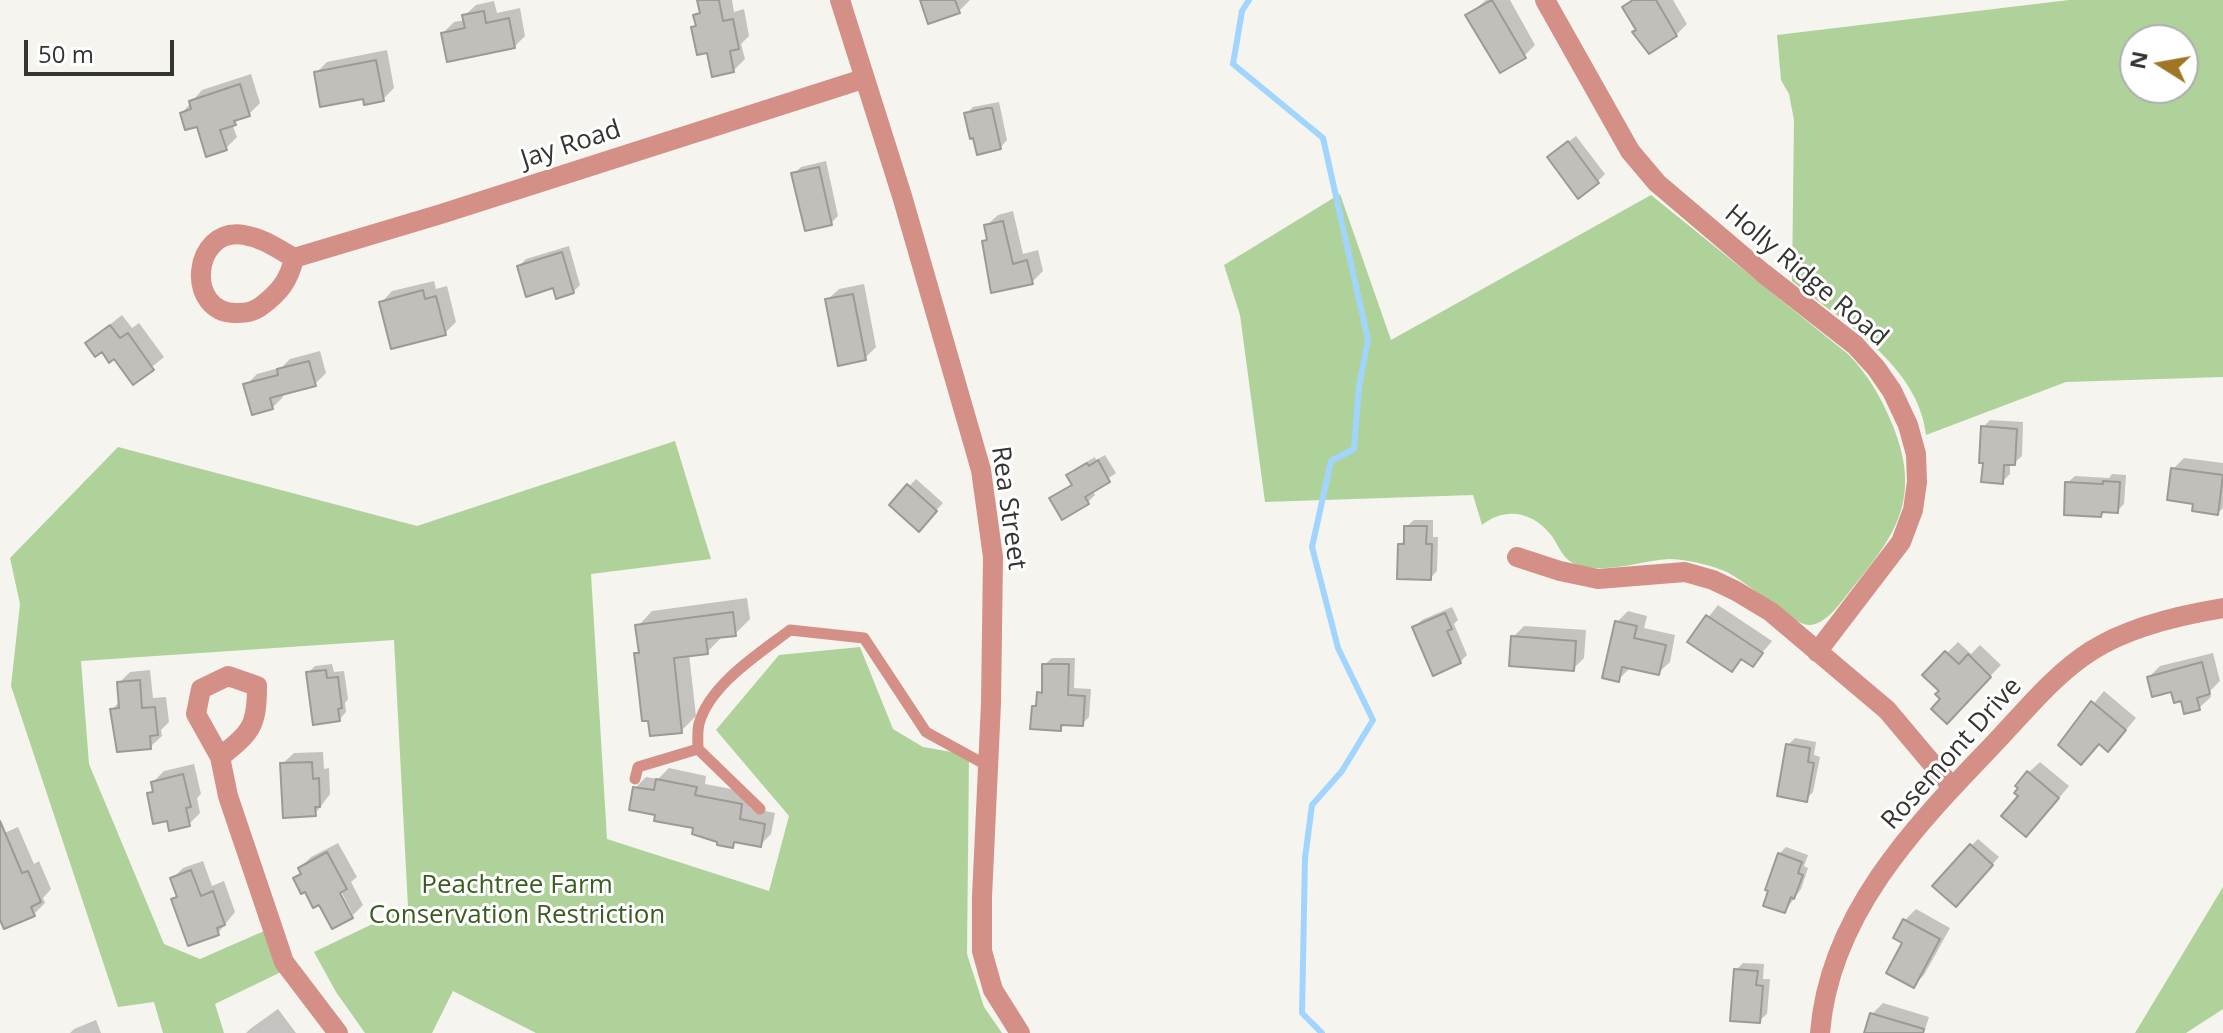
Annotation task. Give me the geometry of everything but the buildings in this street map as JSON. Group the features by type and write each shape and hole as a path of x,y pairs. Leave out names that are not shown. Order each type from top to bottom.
{"street":[{"name":"Rea Street","path":"840,0 907,212 981,470 993,557 982,951 993,990 1020,1033"},
{"name":"Holly Ridge Road","path":"1545,0 1630,151 1687,211 1855,345 1892,391 1908,425 1916,454 1917,482 1913,510 1901,542 1817,652"},
{"name":"Jay Road","path":"294,258 863,79"},
{"path":"242,234 266,241 294,258 290,277 275,296 252,312 229,313 219,308 210,303 201,285 201,264 207,249 223,236 242,234"},
{"path":"1517,557 1598,579 1685,572 1713,580 1771,612 1887,710 1951,786"},
{"name":"Rosemont Drive","path":"1820,1033 1835,961 1870,887 1951,786 2027,707 2091,651 2122,635 2223,608"},
{"path":"220,757 228,796 284,962 338,1033"}],"lane":[{"path":"760,809 698,749 699,724 710,700 734,673 790,630 864,638 926,732 988,766"},
{"path":"635,779 638,767 698,749"}],"green space":[{"path":"2069,0 2223,0 2223,377 2066,382 1926,435 1920,410 1894,366 1855,329 1792,281 1794,120 1789,94 1781,80 1777,35"},
{"path":"1340,194 1391,340 1651,195 1849,355 1880,397 1893,426 1905,475 1900,515 1880,552 1832,612 1821,621 1809,625 1792,618 1732,575 1702,564 1669,559 1611,568 1578,565 1565,556 1544,527 1528,517 1500,515 1482,525 1473,495 1265,502 1240,315 1224,265"},
{"name":"Peachtree Farm Conservation Restriction","path":"675,441 711,559 591,574 607,839 769,891 789,816 716,730 779,655 860,647 893,729 923,747 969,755 967,954 984,1007 1002,1033 536,1033 453,991 432,1033 365,1033 336,992 314,952 408,907 394,640 81,661 89,764 164,944 200,959 264,931 283,971 215,1004 224,1033 163,1033 154,1002 118,1007 11,686 20,604 10,558 118,447 417,526"},
{"path":"2223,887 2223,1009 2186,1033 2135,1033"}],"waterway":[{"path":"1249,0 1242,11 1233,64 1323,138 1368,340 1359,386 1354,449 1331,461 1312,547 1338,648 1373,720 1342,771 1312,805 1305,858 1302,1013 1322,1033"}]}
